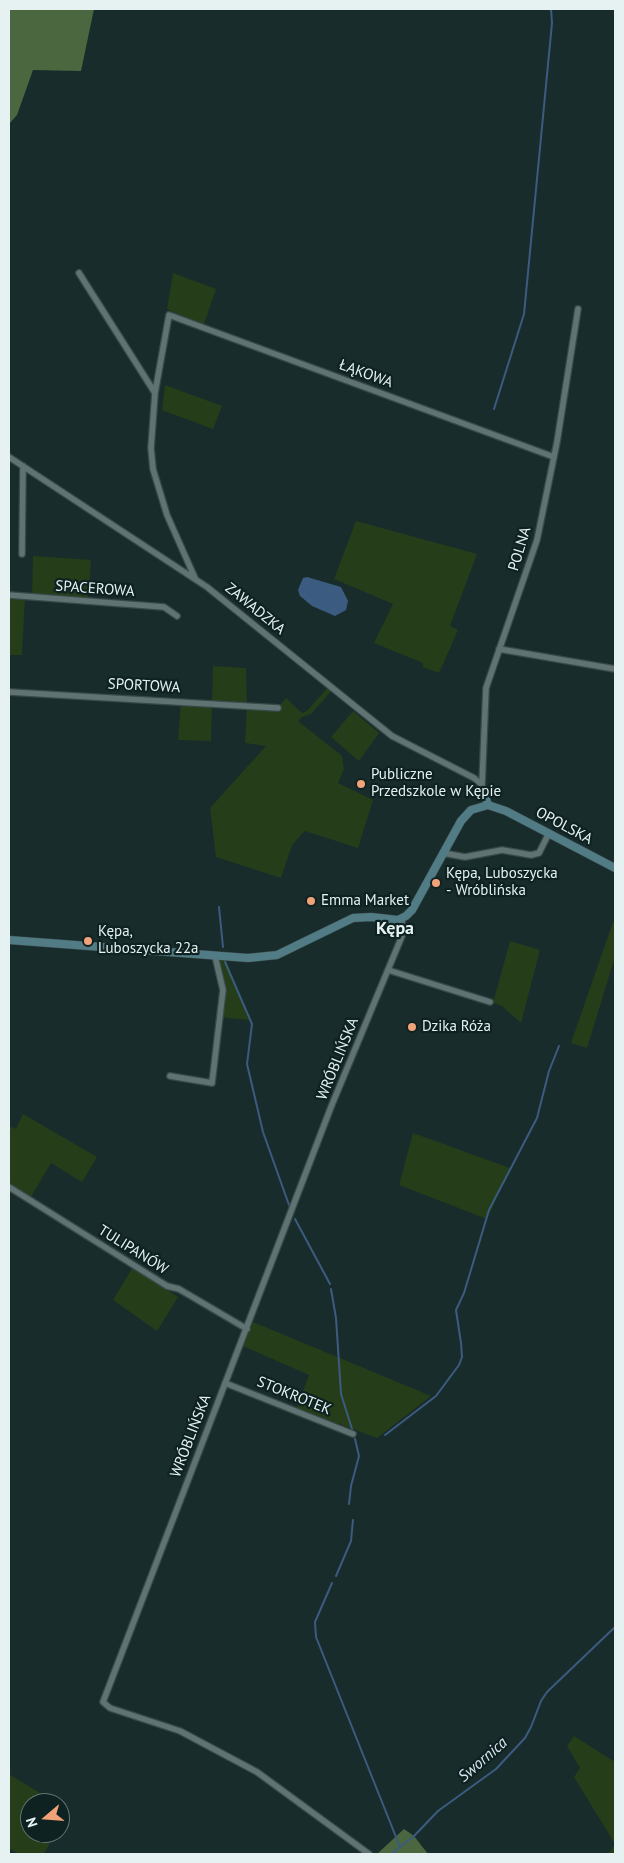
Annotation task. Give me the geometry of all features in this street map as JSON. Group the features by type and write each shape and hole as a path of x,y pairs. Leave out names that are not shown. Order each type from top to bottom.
{"street":[{"path":"79,273 155,393 150,448 153,469 167,515 195,578"},
{"name":"POLNA","path":"483,788 486,688 538,540 554,457 578,309"},
{"name":"ŁĄKOWA","path":"155,393 169,315 554,457"},
{"name":"ZAWADZKA","path":"9,457 195,578 392,736 474,778 483,788"},
{"path":"22,554 24,466"},
{"name":"SPACEROWA","path":"9,595 164,607 177,616"},
{"path":"499,649 615,669"},
{"name":"SPORTOWA","path":"9,692 278,708"},
{"path":"9,940 248,958 277,955 353,918 402,918 412,910 465,816 479,806 488,805 483,788"},
{"name":"OPOLSKA","path":"488,805 550,833 615,868"},
{"path":"443,853 465,857 502,850 531,855 540,853 550,833"},
{"name":"WRÓBLIŃSKA","path":"368,1854 257,1772 180,1731 110,1708 103,1702 331,1107 402,936 402,918"},
{"path":"170,1076 212,1084 223,990 216,956"},
{"path":"388,970 490,1002"},
{"name":"TULIPANÓW","path":"9,1187 167,1286 179,1289 247,1329"},
{"name":"STOKROTEK","path":"225,1383 353,1434"}],"green space":[{"path":"9,9 94,9 81,71 33,70 17,115 10,123"},
{"path":"173,273 216,289 203,327 167,309"},
{"path":"165,385 222,406 213,429 162,410"},
{"path":"356,521 477,554 450,626 458,630 439,673 423,667 423,663 374,643 393,604 334,579"},
{"path":"33,556 91,560 88,601 32,597"},
{"path":"9,595 25,596 22,655 9,655"},
{"path":"213,666 246,668 247,705 212,703 211,741 178,740 181,701 212,702"},
{"path":"330,685 334,688 311,714 302,717 298,721 342,756 344,769 338,783 373,800 358,848 305,831 292,845 281,878 216,857 210,808 266,746 245,743 247,705 278,708 286,698 302,713 307,711"},
{"path":"353,711 379,733 359,761 331,737"},
{"path":"613,922 615,923 615,957 587,1048 571,1043"},
{"path":"510,941 540,950 521,1023 502,1006 493,1003"},
{"path":"215,956 225,957 249,1020 220,1017 223,990"},
{"path":"23,1114 97,1157 82,1182 51,1163 31,1197 9,1183 9,1126 16,1129"},
{"path":"413,1133 510,1168 487,1219 399,1185"},
{"path":"133,1267 178,1297 157,1331 113,1300"},
{"path":"253,1322 431,1396 377,1438 297,1408 309,1375 243,1346"},
{"path":"574,1736 615,1762 615,1844 574,1777 580,1768 567,1746"},
{"path":"9,1774 40,1793 20,1793 20,1843 50,1843 44,1854 19,1854 9,1848"},
{"path":"404,1829 414,1836 428,1854 377,1854"},
{"path":"615,1844 615,1854 608,1854"}],"water":[{"path":"307,577 341,587 348,601 346,610 335,616 312,606 300,596 298,590 303,578"}],"waterway":[{"path":"494,409 524,314 552,23 551,9"},
{"path":"219,907 223,947"},
{"path":"225,962 252,1024 247,1064 263,1132 289,1205"},
{"path":"385,1435 436,1396 459,1365 462,1357 456,1310 464,1293 489,1210 537,1118 549,1071 559,1046"},
{"path":"295,1219 330,1284"},
{"path":"331,1289 336,1318 341,1394 352,1429"},
{"path":"349,1504 351,1486 359,1456 355,1439"},
{"path":"336,1576 351,1541 353,1520"},
{"path":"332,1583 315,1622 316,1637 400,1847"},
{"name":"Swornica","path":"391,1854 414,1836 438,1811 496,1769 525,1738 541,1701 547,1692 615,1627"}],"place":[{"name":"Publiczne Przedszkole w Kępie","path":"361,784"},
{"name":"Kępa, Luboszycka - Wróblińska","path":"436,883"},
{"name":"Emma Market","path":"311,901"},
{"name":"Kępa, Luboszycka 22a","path":"88,941"},
{"name":"Dzika Róża","path":"412,1027"}],"district":[{"name":"Kępa","path":"395,929"}]}
